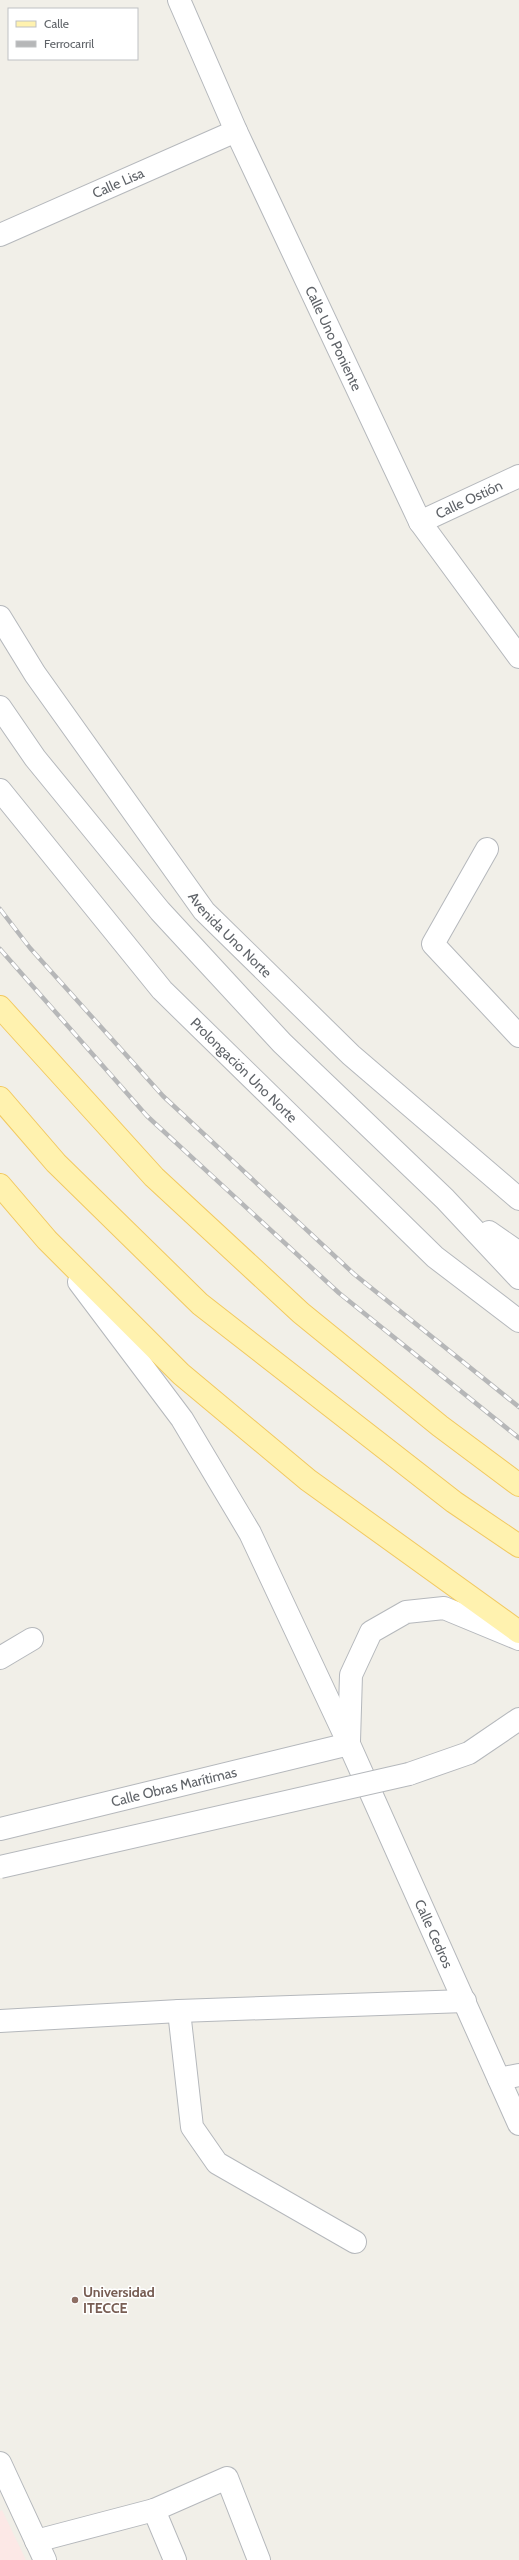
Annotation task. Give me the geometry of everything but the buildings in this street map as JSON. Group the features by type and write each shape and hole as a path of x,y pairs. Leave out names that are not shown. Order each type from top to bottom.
{"main road":[{"path":"0,1007 154,1177 302,1313 440,1426 519,1485"},
{"path":"0,1098 56,1163 200,1304 454,1502 519,1546"},
{"path":"0,1185 48,1240 181,1374 308,1480 519,1632"}],"street":[{"name":"Calle Uno Poniente","path":"179,0 236,131 420,522 519,658"},
{"name":"Calle Lisa","path":"0,235 236,131"},
{"name":"Calle Ostión","path":"420,522 519,476"},
{"name":"Avenida Uno Norte","path":"0,617 35,674 204,911 351,1055 519,1199"},
{"path":"0,707 35,758 160,912 282,1043 445,1199 519,1278"},
{"name":"Prolongación Uno Norte","path":"0,790 162,990 435,1257 519,1321"},
{"path":"487,849 434,944 519,1036"},
{"path":"445,1199 519,1253"},
{"name":"Calle Cedros","path":"48,1240 182,1419 250,1533 349,1744 465,2001 509,2077 519,2124"},
{"path":"349,1744 351,1675 371,1632 406,1612 444,1608 519,1639"},
{"path":"0,1658 32,1639"},
{"path":"0,1867 409,1774 468,1753 519,1718"},
{"name":"Calle Obras Marítimas","path":"0,1829 349,1744"},
{"path":"0,2021 179,2011 465,2001"},
{"path":"179,2011 192,2127 217,2163 355,2242"},
{"path":"0,2463 41,2551 154,2510 227,2478 259,2560"},
{"path":"154,2510 175,2560"}],"shaded area":[{"path":"2,2510 26,2560 0,2560 0,2511"}],"railway":[{"path":"0,909 30,948 163,1096 354,1274 519,1407"},
{"path":"0,949 147,1116 339,1293 519,1438"}],"place":[{"name":"Universidad ITECCE","path":"75,2300"}]}
